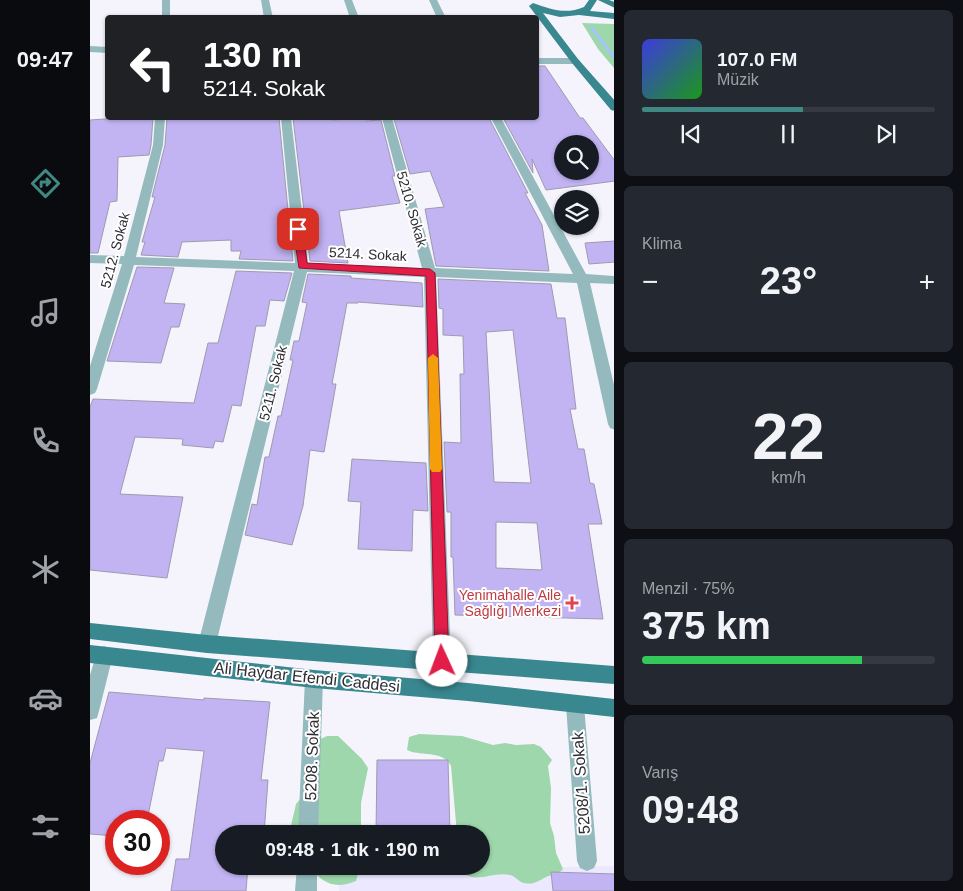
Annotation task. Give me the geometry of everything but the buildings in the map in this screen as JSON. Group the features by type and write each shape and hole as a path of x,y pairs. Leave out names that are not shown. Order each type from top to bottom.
{"main road":[{"path":"579,12 590,6 593,0"},
{"path":"602,0 614,6"},
{"path":"531,3 556,13 579,12 614,16"},
{"path":"531,3 614,108"},
{"name":"Ali Haydar Efendi Caddesi","path":"90,631 207,644 614,675"},
{"name":"Ali Haydar Efendi Caddesi","path":"97,654 314,679 468,692 614,708"}],"street":[{"path":"166,0 166,15"},
{"path":"265,0 268,15"},
{"path":"348,0 354,15"},
{"path":"433,0 440,15"},
{"path":"90,49 105,50"},
{"path":"539,61 575,61"},
{"name":"5212. Sokak","path":"90,389 129,261 158,146 160,120"},
{"name":"5211. Sokak","path":"207,644 302,266 286,120"},
{"name":"5210. Sokak","path":"387,120 430,273 442,661"},
{"path":"497,120 583,280 614,424"},
{"name":"5214. Sokak","path":"90,259 614,280"},
{"path":"90,711 97,654"},
{"name":"5208. Sokak","path":"308,825 314,679"},
{"name":"5208/1. Sokak","path":"575,705 587,861"},
{"path":"306,891 307,875"}],"shaded area":[{"path":"614,866 614,891 339,891 340,875 490,875 490,868"}],"green space":[{"path":"582,23 614,24 614,68 598,49"},
{"path":"419,734 462,736 493,745 505,743 516,745 534,744 541,747 552,760 548,766 551,788 550,823 556,853 563,869 557,874 531,883 522,882 510,875 502,874 482,877 467,875 490,875 490,825 456,825 451,766 444,758 439,756 407,750 409,737"},
{"path":"327,736 338,736 362,759 368,768 361,803 361,825 291,825 296,804 313,784 318,740"},
{"path":"317,875 358,875 356,881 341,885 329,883"}],"waterway":[{"path":"591,27 614,59"}],"slow traffic":[{"path":"433,358 436,469"}],"place":[{"name":"Yenimahalle Aile Sağlığı Merkezi","path":"572,603"}],"route":[{"path":"298,229 302,266 430,273 442,661"}]}
